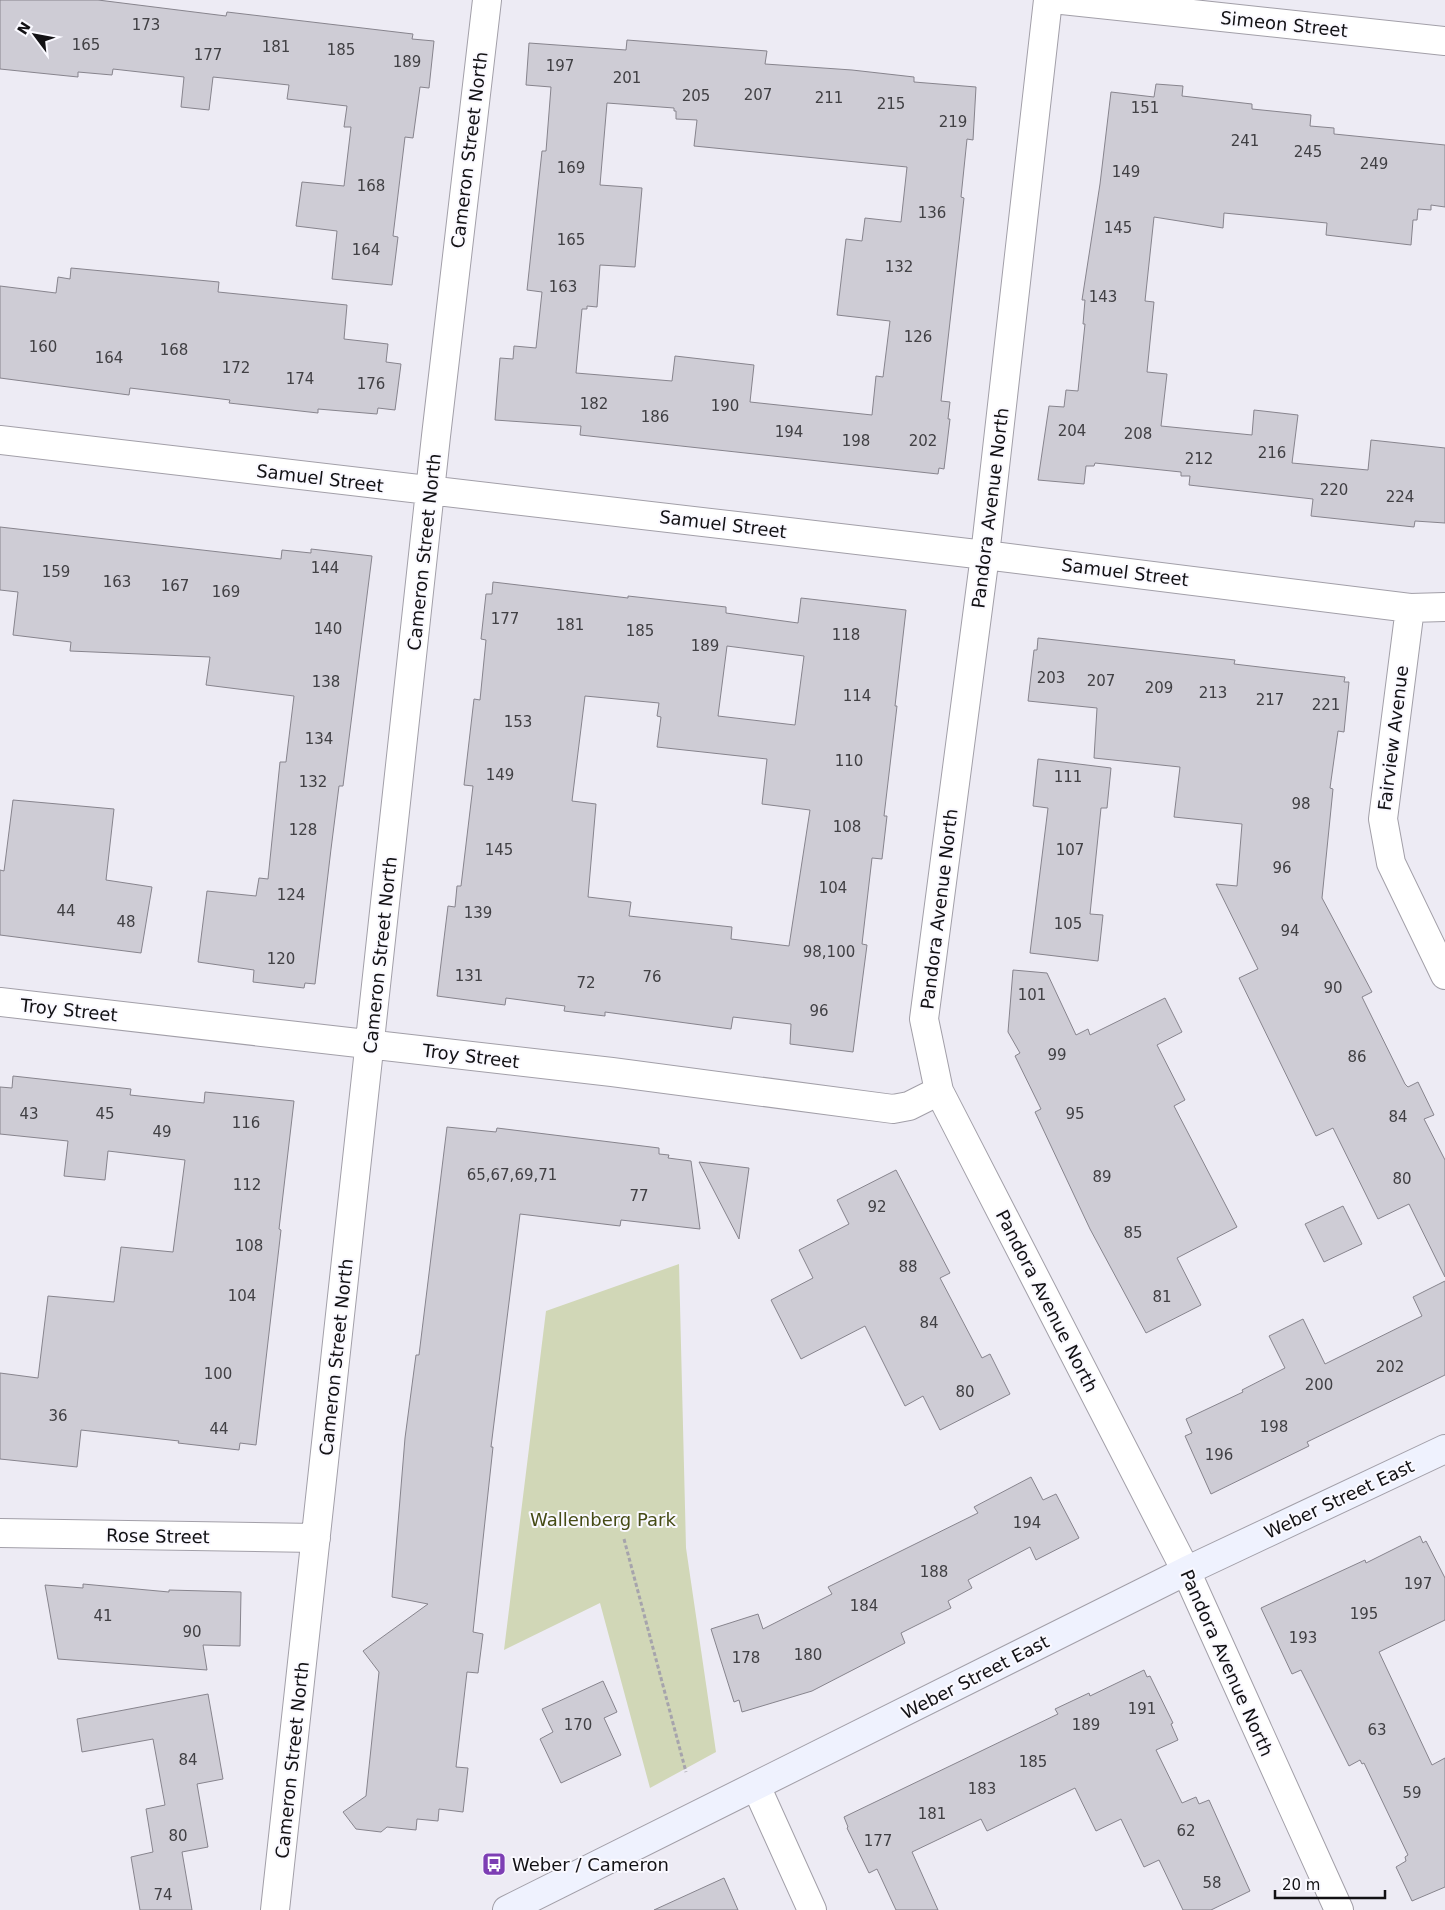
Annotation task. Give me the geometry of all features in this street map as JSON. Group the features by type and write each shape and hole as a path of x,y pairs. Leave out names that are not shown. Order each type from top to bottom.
{"main road":[{"name":"Weber Street East","path":"508,1910 1186,1571 1445,1449"}],"street":[{"name":"Cameron Street North","path":"276,1910 370,1044 487,0"},
{"name":"Pandora Avenue North","path":"1048,0 985,555 924,1019 939,1091 1186,1571 1339,1910"},
{"name":"Simeon Street","path":"1062,0 1445,41"},
{"name":"Samuel Street","path":"0,440 985,555 1410,608 1445,607"},
{"name":"Fairview Avenue","path":"1410,608 1383,819 1391,864 1445,975"},
{"name":"Troy Street","path":"0,1002 602,1071 893,1109 909,1106 939,1091"},
{"name":"Rose Street","path":"0,1533 316,1538"},
{"path":"756,1786 812,1910"}],"path":[{"path":"624,1539 686,1772"}],"green space":[{"name":"Wallenberg Park","path":"679,1264 686,1548 716,1752 650,1788 600,1603 504,1650 546,1311"}],"building":[{"path":"0,0 98,0 226,16 227,12 413,34 412,39 434,41 429,88 420,87 413,138 405,137 393,236 398,237 392,285 332,279 337,231 296,226 302,182 344,186 351,127 344,127 347,106 287,99 289,85 213,77 209,110 181,107 184,77 113,69 112,75 78,72 78,77 0,69"},
{"path":"627,40 767,51 765,64 852,70 914,77 914,82 976,87 973,140 967,139 961,197 964,198 941,401 950,402 948,419 950,419 944,469 939,468 938,474 580,435 581,426 495,420 500,358 513,359 514,346 536,348 542,292 527,290 542,151 546,151 551,87 526,85 529,43 626,50","holes":["607,103 674,108 676,119 697,120 694,146 907,167 901,222 865,218 862,241 846,239 837,315 890,321 883,377 876,376 872,415 750,402 754,365 675,356 672,381 576,373 582,309 587,309 587,306 597,307 600,265 635,267 642,188 600,185"]},
{"path":"1156,84 1183,86 1182,96 1252,104 1252,109 1311,115 1310,126 1334,128 1334,134 1445,145 1445,207 1431,205 1431,210 1418,209 1417,220 1413,220 1411,245 1326,235 1327,223 1224,213 1223,228 1154,217 1145,301 1154,302 1147,372 1167,374 1161,426 1252,435 1254,410 1298,415 1292,463 1368,470 1371,440 1445,448 1445,523 1415,521 1414,527 1311,516 1313,499 1189,485 1190,476 1181,476 1181,472 1095,463 1094,466 1086,466 1084,484 1038,480 1049,406 1064,407 1066,390 1078,391 1085,324 1083,324 1085,300 1082,300 1100,184 1111,92 1154,97"},
{"path":"71,268 219,282 218,292 347,305 344,339 388,344 386,362 401,364 395,410 378,408 377,414 318,409 318,413 229,403 230,400 130,388 129,395 0,378 0,286 56,293 58,277 70,279"},
{"path":"0,527 281,559 282,550 311,553 311,549 372,556 343,786 339,786 315,984 305,983 304,988 253,982 254,970 198,962 207,891 256,896 259,878 268,879 280,762 286,762 294,696 206,685 210,657 70,651 71,642 13,635 18,592 0,590"},
{"path":"493,582 628,598 628,596 726,607 726,613 798,623 801,598 906,610 884,816 887,816 882,859 872,858 862,944 867,945 853,1052 790,1044 791,1024 733,1017 731,1029 605,1012 605,1016 564,1011 565,1006 506,998 505,1005 437,996 448,906 455,907 457,886 461,886 473,786 464,785 474,699 480,700 486,640 481,639 486,594 492,594","holes":["727,646 804,656 795,725 718,716","585,696 659,703 657,716 661,717 657,747 767,759 762,804 810,810 789,946 731,939 732,927 629,916 631,902 588,897 596,804 572,801"]},
{"path":"1038,638 1235,660 1234,664 1345,677 1344,682 1349,682 1344,732 1338,731 1330,788 1333,789 1322,898 1372,992 1362,997 1405,1084 1408,1087 1418,1082 1434,1115 1424,1119 1445,1160 1445,1277 1409,1204 1378,1219 1333,1128 1316,1136 1239,978 1258,969 1216,884 1237,886 1242,824 1174,817 1180,767 1094,758 1097,708 1028,701 1034,650 1037,650"},
{"path":"1038,759 1111,768 1107,808 1101,808 1090,914 1103,915 1098,961 1030,953 1048,808 1033,806"},
{"path":"13,800 114,809 106,880 152,887 141,953 0,935 0,870 4,871"},
{"path":"1013,970 1047,973 1076,1035 1088,1029 1090,1035 1165,998 1182,1032 1157,1045 1185,1100 1174,1106 1237,1227 1177,1258 1201,1305 1146,1333 1090,1229 1035,1112 1041,1109 1015,1056 1020,1053 1008,1032"},
{"path":"13,1076 131,1089 130,1095 204,1103 205,1092 294,1101 256,1445 240,1443 239,1450 81,1430 77,1467 0,1459 0,1373 38,1378 48,1296 114,1302 121,1247 173,1252 185,1160 108,1151 105,1180 64,1176 68,1141 0,1134 0,1087 12,1088"},
{"path":"447,1127 496,1132 497,1128 659,1148 659,1154 669,1155 668,1158 691,1161 700,1229 621,1220 620,1226 520,1214 491,1447 493,1447 473,1632 483,1634 478,1673 467,1672 456,1767 468,1768 463,1812 439,1809 438,1821 417,1819 416,1830 387,1827 381,1832 356,1829 343,1812 366,1796 379,1672 363,1651 428,1604 392,1597 405,1438 416,1355 419,1355"},
{"path":"699,1162 749,1168 739,1239"},
{"path":"896,1170 950,1273 940,1278 982,1358 990,1354 1010,1394 940,1430 923,1396 905,1406 865,1326 801,1359 771,1300 813,1278 799,1250 849,1224 837,1200"},
{"path":"1343,1206 1362,1244 1324,1262 1305,1224"},
{"path":"1445,1281 1445,1375 1307,1442 1309,1446 1211,1494 1185,1436 1192,1433 1186,1419 1243,1392 1242,1390 1285,1368 1269,1336 1303,1319 1325,1364 1422,1316 1413,1297"},
{"path":"1031,1477 1043,1500 1056,1494 1079,1538 1036,1560 1030,1547 968,1580 972,1588 948,1601 951,1608 901,1633 905,1643 812,1691 742,1712 739,1700 734,1702 711,1629 758,1614 763,1629 832,1594 828,1587 978,1513 974,1507"},
{"path":"1420,1536 1423,1543 1426,1541 1445,1578 1445,1620 1379,1652 1432,1765 1445,1758 1445,1887 1412,1901 1396,1867 1406,1861 1405,1857 1408,1855 1364,1763 1362,1764 1360,1760 1349,1766 1301,1670 1292,1674 1261,1608 1365,1560 1366,1563"},
{"path":"83,1584 169,1592 169,1590 241,1592 240,1646 203,1645 207,1670 58,1659 45,1585 83,1588"},
{"path":"1144,1670 1147,1677 1150,1676 1173,1723 1171,1724 1178,1740 1156,1750 1182,1803 1196,1797 1199,1804 1209,1800 1250,1891 1211,1910 1183,1910 1159,1860 1144,1867 1121,1819 1096,1831 1075,1788 987,1831 981,1819 912,1852 938,1910 896,1910 877,1869 869,1873 847,1828 844,1817 1058,1714 1055,1709 1089,1693 1090,1696"},
{"path":"603,1681 617,1712 604,1718 621,1755 561,1783 540,1739 553,1732 542,1709"},
{"path":"208,1694 223,1779 197,1784 208,1847 182,1852 192,1910 140,1910 131,1857 153,1852 146,1809 165,1805 153,1739 82,1752 77,1719"},
{"path":"724,1878 738,1910 654,1910"}],"place":[{"name":"Weber / Cameron","path":"494,1864"}]}
